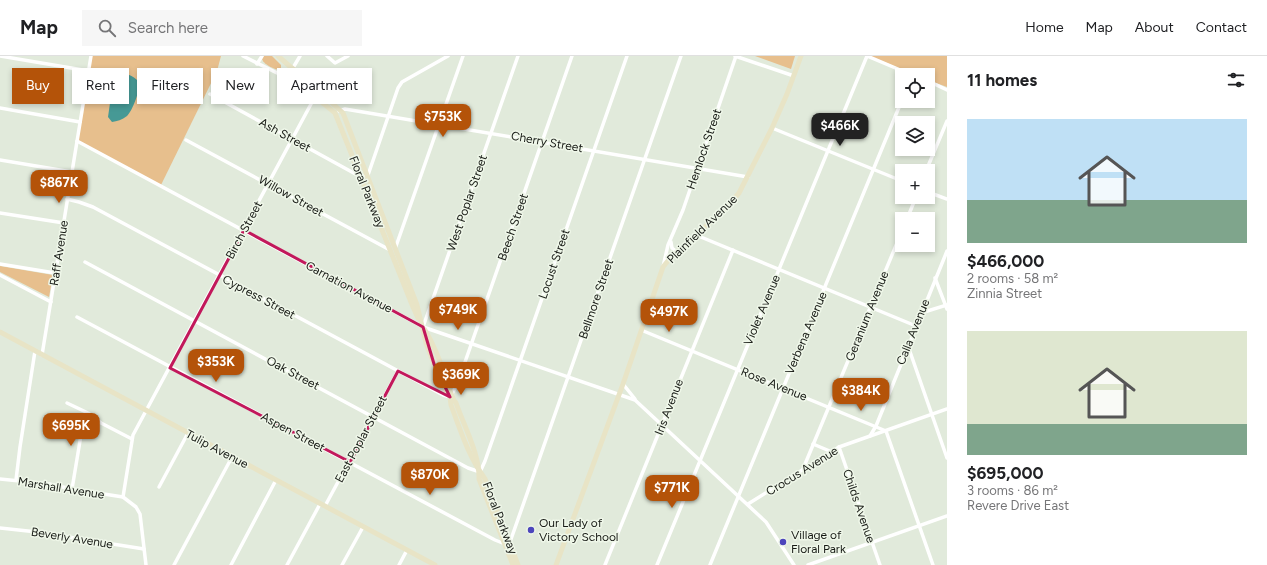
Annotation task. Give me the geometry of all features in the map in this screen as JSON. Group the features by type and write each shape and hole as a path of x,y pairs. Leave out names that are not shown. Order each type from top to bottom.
{"main road":[{"name":"Floral Parkway","path":"278,56 292,68"},
{"name":"Plainfield Avenue","path":"556,565 662,271 668,261 677,252 735,199 748,177 772,128 801,56"},
{"name":"Floral Parkway","path":"328,104 340,111 361,177 373,208 393,250"},
{"name":"Floral Parkway","path":"332,104 343,113 368,175 393,250 406,283 417,305 426,343 447,380 450,397 456,403 463,429 475,454 480,472 485,478 492,504 507,543 518,565"},
{"path":"373,208 379,206"},
{"name":"Tulip Avenue","path":"0,332 435,565"},
{"name":"Floral Parkway","path":"507,543 513,565"}],"street":[{"path":"0,56 72,68"},
{"name":"Raff Avenue","path":"89,68 91,56"},
{"path":"243,56 277,73"},
{"path":"257,64 262,56"},
{"path":"294,68 300,56"},
{"path":"327,56 334,63 348,56"},
{"path":"361,177 368,175 398,88 402,82 448,56"},
{"name":"Floral Parkway","path":"393,250 408,215 463,56"},
{"name":"West Poplar Street","path":"423,327 518,56"},
{"name":"Beech Street","path":"450,397 457,385 572,56"},
{"name":"Locust Street","path":"480,472 627,56"},
{"name":"Bellmore Street","path":"507,543 568,378 681,56"},
{"path":"735,56 794,76"},
{"name":"Hemlock Street","path":"662,271 664,258 697,168 735,56"},
{"name":"Violet Avenue","path":"657,565 867,56 895,68"},
{"path":"935,85 947,90"},
{"name":"Ash Street","path":"210,94 361,177"},
{"name":"Raff Avenue","path":"42,355 83,104"},
{"name":"Birch Street","path":"123,497 132,439 293,139 309,104"},
{"path":"0,108 80,122"},
{"name":"Verbena Avenue","path":"710,565 899,108"},
{"name":"Cherry Street","path":"340,111 388,116 439,124 748,177"},
{"path":"929,164 947,121"},
{"path":"772,128 895,178"},
{"name":"Willow Street","path":"186,140 393,250"},
{"name":"Carnation Avenue","path":"77,142 423,327 635,400"},
{"path":"0,160 72,172"},
{"path":"935,195 947,199"},
{"name":"Cypress Street","path":"67,200 93,207 443,395 450,397"},
{"path":"0,212 64,223"},
{"path":"696,235 916,326"},
{"path":"671,241 672,248 677,252"},
{"name":"Geranium Avenue","path":"803,468 895,248"},
{"name":"Iris Avenue","path":"605,565 733,250"},
{"name":"Calla Avenue","path":"870,436 876,426 947,251"},
{"name":"Oak Street","path":"85,262 468,468 480,472"},
{"path":"0,264 56,273"},
{"path":"0,275 51,302"},
{"path":"921,314 947,306 935,278"},
{"name":"Aspen Street","path":"76,317 170,368 507,543"},
{"name":"Rose Avenue","path":"641,330 886,430"},
{"path":"908,346 947,458"},
{"path":"16,480 35,351"},
{"name":"East Poplar Street","path":"325,506 398,371"},
{"name":"Carnation Avenue","path":"622,384 635,400 766,522 794,565"},
{"path":"67,403 74,405 101,423 132,439"},
{"name":"Crocus Avenue","path":"748,504 803,468 838,448 947,409"},
{"path":"72,489 81,435 84,429 96,419"},
{"path":"886,430 932,565"},
{"path":"159,487 188,433"},
{"path":"813,444 832,452"},
{"name":"Childs Avenue","path":"838,448 880,565"},
{"path":"174,565 232,456"},
{"name":"Marshall Avenue","path":"0,479 49,484 123,497"},
{"path":"231,565 276,480"},
{"path":"123,497 136,507 140,514 146,565"},
{"path":"287,565 320,504"},
{"path":"808,565 947,516"},
{"path":"342,565 363,527"},
{"name":"Beverly Avenue","path":"0,528 44,533 144,549"},
{"path":"399,565 407,550"}],"highlighted area":[{"path":"244,230 423,327 434,364 450,397 398,371 350,462 170,368"}],"shaded area":[{"path":"92,56 221,56 218,68 211,68 211,83 203,100 203,68 137,68 137,104 201,104 161,185 77,141 84,104 129,104 129,68 90,68"},
{"path":"264,56 272,56 281,65 281,68 277,68 277,69 273,68 267,65 262,59"},
{"path":"755,56 795,56 791,69"},
{"path":"869,56 947,56 947,87 935,83 935,68 899,68"},
{"path":"0,266 53,275 49,297 0,272"}],"water":[{"path":"129,75 136,79 137,95 129,114 118,121 112,122 108,117 110,104 129,104"}],"place":[{"name":"Our Lady of Victory School","path":"531,530"},
{"name":"Village of Floral Park","path":"783,542"}]}
